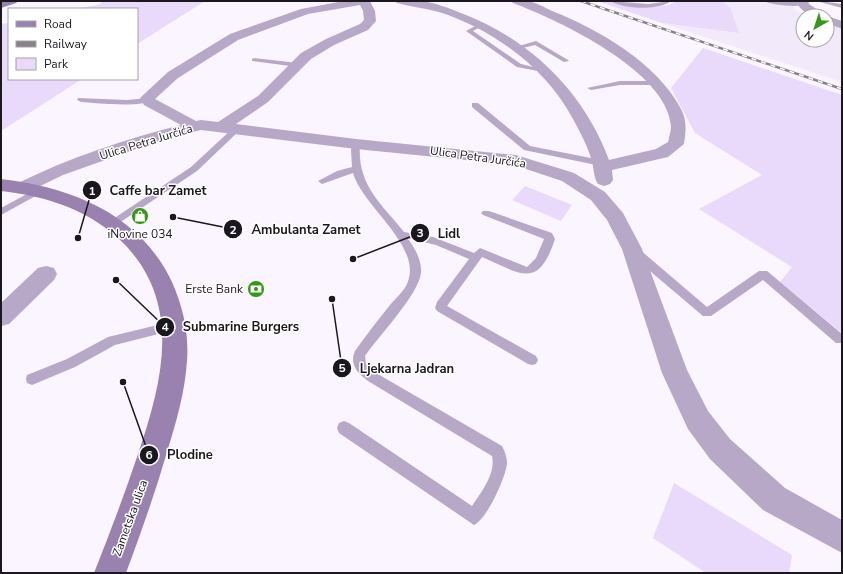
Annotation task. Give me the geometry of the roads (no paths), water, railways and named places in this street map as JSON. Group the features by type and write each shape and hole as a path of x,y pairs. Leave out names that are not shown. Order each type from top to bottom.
{"main road":[{"path":"1,5 12,1"},
{"name":"Zametska ulica","path":"21,188 83,205 113,223 138,247 155,268 166,294 174,326 174,366 162,424 134,508 110,573"}],"street":[{"path":"192,126 182,118 166,111 147,98 173,75 234,37 305,11 364,1 369,11 370,21 364,27 317,49 229,128"},
{"path":"401,1 433,6 455,14 494,34 543,70 560,87 580,116 601,165 604,179 598,196"},
{"path":"517,1 544,11 582,29 623,56 666,94 680,128 676,144 662,153 601,165"},
{"name":"Ulica Petra Jurčića","path":"21,188 57,171 192,126 229,128 356,144 516,160 568,177 598,196 607,205 616,218 632,249 675,373 698,420 720,449 774,499 842,537"},
{"path":"1,317 46,274"}],"lane":[{"path":"614,1 634,5 649,5 668,1"},
{"path":"767,1 786,4 803,2"},
{"path":"822,1 842,6"},
{"path":"479,26 469,31 519,66 543,70"},
{"path":"515,48 536,43 566,61"},
{"path":"254,60 298,65"},
{"path":"590,88 620,83 655,83"},
{"path":"81,100 127,102 148,100"},
{"path":"475,105 526,148 601,165"},
{"path":"113,223 194,169 229,128"},
{"path":"344,428 474,518 497,476 500,456 497,451 372,377 361,369 359,365 359,355 413,284 415,271 414,259 401,235 364,190 354,158 356,144"},
{"path":"322,181 340,173 357,169"},
{"path":"1,212 21,188"},
{"path":"486,213 548,236 550,239 537,266 532,270 526,271 480,252 441,305 441,308 532,360"},
{"path":"401,235 415,234 476,258"},
{"path":"632,249 707,313 763,274 840,339"},
{"path":"32,380 71,363 112,341 174,326"}],"railway":[{"path":"581,1 842,89"}],"place":[{"name":"iNovine 034","path":"140,216"},
{"name":"Ambulanta Zamet","path":"173,217"},
{"name":"Caffe bar Zamet","path":"78,238"},
{"name":"Lidl","path":"353,259"},
{"name":"Submarine Burgers","path":"116,280"},
{"name":"Erste Bank","path":"256,289"},
{"name":"Ljekarna Jadran","path":"332,299"},
{"name":"Plodine","path":"123,382"}]}
